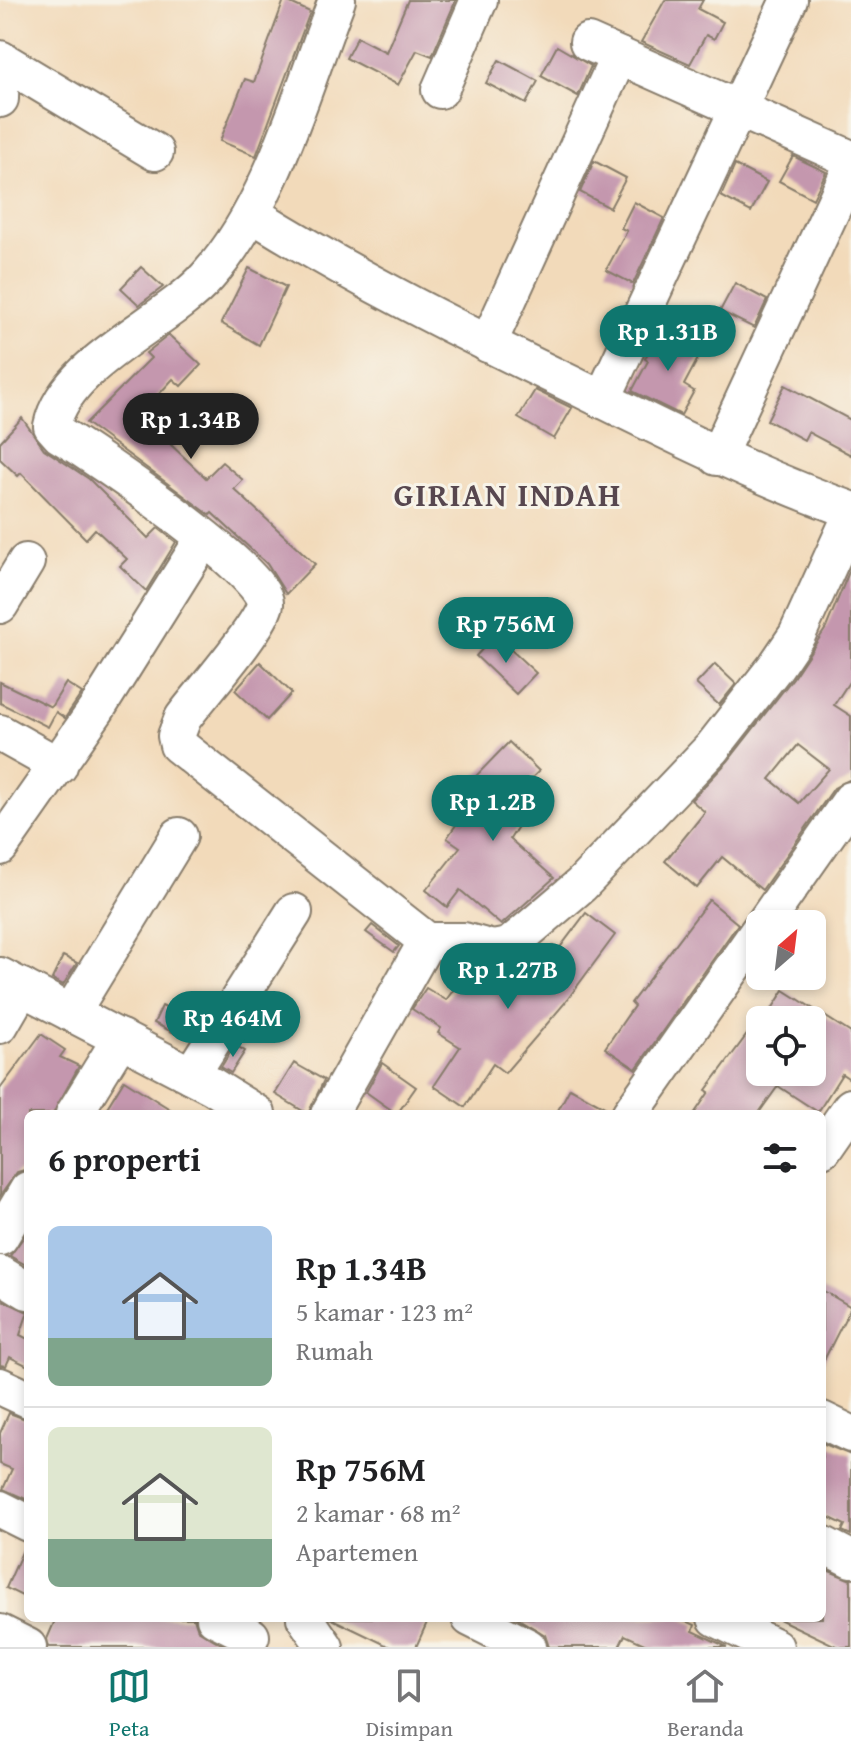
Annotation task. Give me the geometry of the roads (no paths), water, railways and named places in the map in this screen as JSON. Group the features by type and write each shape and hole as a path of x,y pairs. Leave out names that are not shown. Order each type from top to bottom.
{"street":[{"path":"254,215 337,266 488,344 717,457 851,513 797,635 712,748 581,885 509,946 493,949 464,941 427,941 178,745 176,736 183,718 242,641 265,604 258,584 204,538 60,435 52,426 63,397 103,358 194,293 254,215 337,0"},
{"path":"440,90 479,0"},
{"path":"602,400 789,0"},
{"path":"488,344 604,49 851,159"},
{"path":"0,99 1,59 155,152"},
{"path":"717,457 851,168"},
{"path":"0,847 59,766 204,538"},
{"path":"0,605 26,562"},
{"path":"0,733 59,766"},
{"path":"774,910 851,800"},
{"path":"71,1013 179,836"},
{"path":"200,1092 294,912"},
{"path":"331,1110 427,941"},
{"path":"633,1110 746,949"},
{"path":"0,1025 11,982 121,1038 200,1092 247,1110"},
{"path":"76,1110 121,1038"},
{"path":"826,1143 851,1107"},
{"path":"0,1237 24,1197"},
{"path":"0,1274 24,1289"},
{"path":"0,1386 24,1397"},
{"path":"826,1422 851,1434"},
{"path":"0,1509 24,1521"},
{"path":"826,1546 851,1559"},
{"path":"224,1622 252,1634"},
{"path":"308,1622 325,1647"},
{"path":"478,1622 528,1647"},
{"path":"724,1622 775,1647"},
{"path":"0,1633 28,1647"}],"district":[{"name":"GIRIAN INDAH","path":"508,495"}]}
